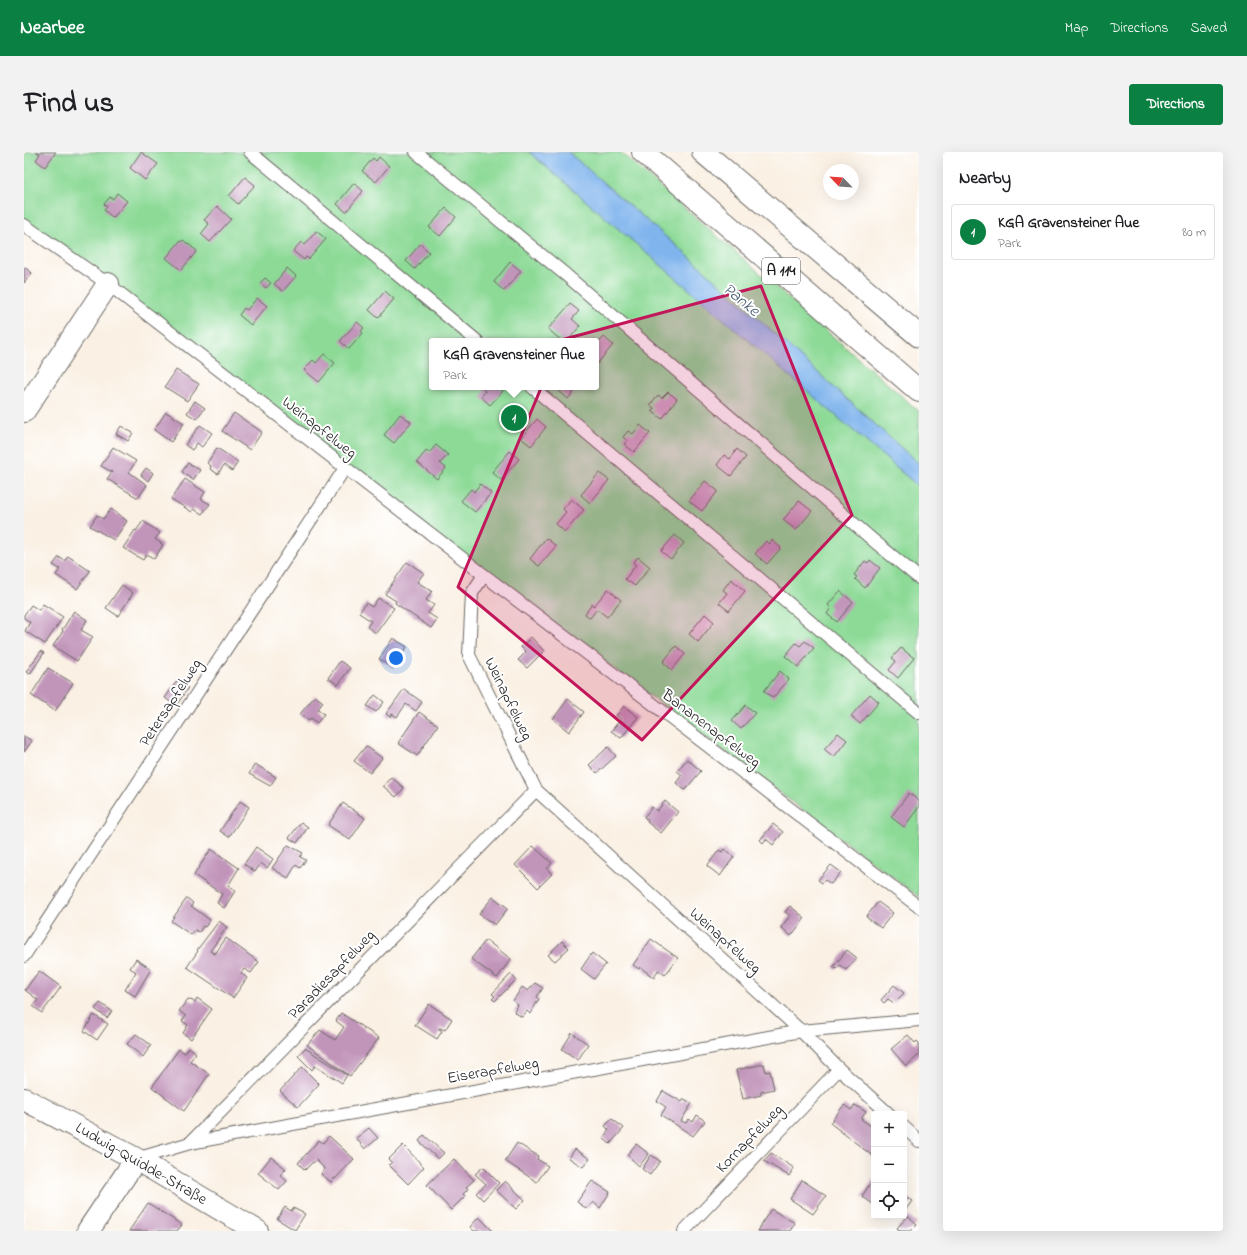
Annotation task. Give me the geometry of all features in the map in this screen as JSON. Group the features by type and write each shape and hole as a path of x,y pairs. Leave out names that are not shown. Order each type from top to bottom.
{"main road":[{"name":"A 114","path":"643,152 919,391"},
{"name":"A 114","path":"703,152 919,336"},
{"path":"24,412 108,284"},
{"name":"Ludwig-Quidde-Straße","path":"24,1099 136,1159 257,1231"},
{"path":"88,1231 136,1159"}],"lane":[{"path":"250,152 473,338"},
{"path":"416,152 566,275 874,541 919,578"},
{"name":"Weinapfelweg","path":"24,225 108,284 484,575 472,593 469,655 536,790 801,1031 839,1069 886,1111"},
{"path":"536,390 919,713"},
{"name":"Petersapfelweg","path":"24,956 345,468"},
{"name":"Bananenapfelweg","path":"484,575 919,907"},
{"name":"Paradiesapfelweg","path":"136,1159 190,1143 536,790"},
{"name":"Eiserapfelweg","path":"190,1143 801,1031 919,1020"},
{"name":"Kornapfelweg","path":"684,1231 839,1069"},
{"path":"907,1130 919,1141"}],"highlighted area":[{"path":"761,286 852,515 642,740 458,587 561,340"}],"green space":[{"path":"24,152 529,152 919,487 919,897 24,227"},
{"path":"568,152 620,152 919,411 919,464 703,269"}],"water":[{"path":"529,152 568,152 703,269 919,464 919,487"}],"building":[{"path":"36,152 56,152 45,167 36,160 40,154"},
{"path":"141,152 158,164 145,180 130,168"},
{"path":"379,157 389,166 376,182 362,171 373,158 376,161"},
{"path":"245,177 255,185 238,204 229,196"},
{"path":"354,183 363,191 346,212 337,204"},
{"path":"117,193 127,201 113,218 104,210 107,207 104,204 110,197 113,199"},
{"path":"217,206 231,219 210,242 201,234 209,224 204,220"},
{"path":"446,208 456,217 440,236 429,227"},
{"path":"316,231 326,239 309,259 306,257 304,260 293,251 301,242 305,245"},
{"path":"183,240 197,251 181,270 166,258 180,241 181,242"},
{"path":"420,244 429,252 415,269 406,261"},
{"path":"510,262 521,271 504,291 494,282"},
{"path":"24,267 32,273 24,283"},
{"path":"287,268 296,276 283,291 274,284"},
{"path":"265,278 271,283 266,288 260,283"},
{"path":"385,291 394,299 378,318 369,310"},
{"path":"257,298 267,306 251,325 239,315 244,308 247,310"},
{"path":"570,304 579,311 572,319 580,326 570,338 558,338 548,329"},
{"path":"357,322 364,328 361,331 363,333 349,349 340,341"},
{"path":"604,337 613,345 599,361 599,343"},
{"path":"324,354 335,363 319,382 304,370 313,360 316,363"},
{"path":"176,370 199,384 187,401 165,387"},
{"path":"484,390 503,391 490,405 481,397 485,391"},
{"path":"558,390 576,390 568,399"},
{"path":"668,392 677,399 662,419 652,411 654,408 650,405 658,395 662,398"},
{"path":"195,401 205,408 196,419 187,413"},
{"path":"166,412 184,423 171,442 154,430"},
{"path":"234,413 262,432 250,450 222,431"},
{"path":"400,414 411,422 394,443 384,435"},
{"path":"537,419 546,427 531,446 521,438"},
{"path":"200,425 212,433 202,447 197,443 192,450 185,445"},
{"path":"640,425 650,433 634,452 624,444 627,441 623,437 628,431 633,434"},
{"path":"121,426 133,433 128,441 116,434"},
{"path":"436,445 448,455 440,463 446,468 437,479 417,462 427,450 429,453"},
{"path":"113,447 136,461 129,472 147,485 138,498 107,479 112,472 101,466"},
{"path":"217,448 238,462 232,471 224,465 218,474 210,469 211,466 207,463"},
{"path":"737,449 746,457 731,476 717,465 724,455 730,459"},
{"path":"510,451 519,459 501,480 492,472"},
{"path":"188,463 200,470 193,480 182,472"},
{"path":"146,468 153,473 148,481 141,475"},
{"path":"599,473 609,480 590,503 581,495"},
{"path":"185,479 205,492 201,499 210,504 202,514 194,509 192,512 171,499"},
{"path":"705,481 718,491 702,511 689,501"},
{"path":"480,484 491,493 475,512 461,501 471,489 474,492"},
{"path":"571,499 584,510 565,532 556,524 566,512 563,509"},
{"path":"799,501 812,511 796,530 783,520"},
{"path":"111,509 127,521 114,540 90,526 97,515 103,519"},
{"path":"143,521 160,533 155,539 163,545 154,559 147,554 143,560 123,548"},
{"path":"675,535 684,543 671,559 661,551"},
{"path":"546,538 556,546 539,566 530,559"},
{"path":"772,540 781,548 767,564 755,554 766,541 769,544"},
{"path":"68,556 90,571 77,589 56,575 60,569 53,565 59,557 65,561"},
{"path":"638,557 650,567 635,586 625,579 636,565 633,563"},
{"path":"870,560 880,568 865,588 855,579 857,577 854,575 865,561 868,563"},
{"path":"407,562 424,573 417,582 432,591 426,600 434,605 428,613 437,619 431,628 395,603 396,601 385,594"},
{"path":"731,579 745,591 729,611 719,603 727,593 723,590"},
{"path":"122,585 133,593 118,616 106,608"},
{"path":"608,589 621,600 607,617 597,609 590,618 585,614 592,604 594,606"},
{"path":"840,591 853,602 837,622 827,614 831,608 828,605"},
{"path":"378,598 394,608 376,633 367,627 371,621 359,613 366,603 372,607"},
{"path":"43,604 63,617 45,644 25,631 30,622 24,618 24,615 31,605 39,610"},
{"path":"74,611 87,620 81,630 93,637 77,661 53,646"},
{"path":"705,614 714,622 698,642 689,634"},
{"path":"531,637 544,651 527,668 518,660 526,652 521,647"},
{"path":"393,638 407,647 393,668 379,659"},
{"path":"805,641 814,648 798,667 785,656 796,643 800,646"},
{"path":"676,646 685,654 672,670 663,662"},
{"path":"901,648 914,658 898,678 889,670 896,661 892,658"},
{"path":"41,651 44,653 30,674 26,672"},
{"path":"340,661 350,668 338,685 328,678"},
{"path":"48,668 73,683 55,711 31,695"},
{"path":"780,671 789,679 773,698 764,691"},
{"path":"177,681 188,688 176,706 165,698"},
{"path":"404,689 422,702 416,711 406,704 397,717 392,714 390,717 386,714"},
{"path":"870,694 879,702 860,724 851,716"},
{"path":"375,695 384,702 376,712 367,706"},
{"path":"315,696 323,702 318,709 324,714 317,723 311,718 309,721 300,714"},
{"path":"568,699 584,712 569,732 553,719"},
{"path":"746,705 755,713 741,729 732,721"},
{"path":"624,706 638,717 621,738 611,731 621,719 616,716"},
{"path":"419,712 438,725 417,756 398,743"},
{"path":"838,733 847,740 834,757 824,749"},
{"path":"24,736 32,741 24,752"},
{"path":"366,746 382,758 370,773 354,761"},
{"path":"608,747 616,756 597,773 589,765"},
{"path":"687,759 701,771 685,790 676,783 682,775 677,771"},
{"path":"255,764 276,777 270,786 249,774"},
{"path":"391,777 404,788 396,797 383,786"},
{"path":"909,793 919,801 919,807 904,827 891,817"},
{"path":"240,801 249,807 229,837 220,831"},
{"path":"665,801 678,812 661,833 647,822 648,821 644,817 652,807 657,811"},
{"path":"343,803 365,818 350,840 328,825"},
{"path":"301,822 308,827 297,843 289,838"},
{"path":"773,824 783,832 773,845 766,839 763,843 760,840"},
{"path":"288,845 303,853 300,857 306,860 300,868 296,865 288,878 272,868"},
{"path":"533,846 552,863 547,869 552,874 538,888 515,865"},
{"path":"256,847 273,859 267,868 261,863 255,872 244,864"},
{"path":"211,849 239,868 228,886 235,891 224,908 217,903 222,894 194,875"},
{"path":"724,849 734,857 720,876 707,866 719,850 722,852"},
{"path":"831,865 841,872 831,884 825,880 822,883 818,880"},
{"path":"493,897 508,908 495,925 479,914"},
{"path":"187,898 193,903 191,906 210,920 199,932 195,930 191,935 171,921"},
{"path":"878,902 893,913 881,928 866,917"},
{"path":"790,906 805,918 791,936 781,927 790,916 785,912"},
{"path":"219,921 227,927 210,951 215,954 226,938 259,962 251,973 244,969 241,973 247,978 233,998 187,967 198,951 197,950"},
{"path":"651,939 678,958 665,975 658,970 654,978 640,967 639,969 633,965"},
{"path":"486,940 511,959 497,978 471,959"},
{"path":"562,941 569,948 555,961 548,955"},
{"path":"847,950 857,958 846,970 840,965 836,969 833,967"},
{"path":"592,953 606,964 594,979 581,969"},
{"path":"136,959 151,969 135,996 125,990 136,972 130,968"},
{"path":"39,971 61,987 42,1013 33,1006 38,1000 25,990"},
{"path":"511,974 516,980 495,1001 492,999 495,996 492,994"},
{"path":"535,983 543,988 537,997 539,999 530,1014 527,1011 522,1017 514,1012 518,1005 513,1001 522,987 528,991"},
{"path":"894,985 904,993 894,1003 888,999 884,1003 881,1000"},
{"path":"197,998 212,1009 191,1039 183,1033 188,1025 182,1021 186,1016 179,1011 188,999 195,1002"},
{"path":"100,1003 112,1011 107,1018 95,1009"},
{"path":"429,1004 452,1019 445,1030 439,1029 442,1031 437,1039 415,1025"},
{"path":"341,1013 379,1038 350,1076 307,1045 320,1030 335,1040 344,1027 336,1021"},
{"path":"94,1015 108,1024 97,1040 84,1031"},
{"path":"572,1033 588,1044 578,1060 562,1049"},
{"path":"136,1034 151,1045 143,1057 127,1044"},
{"path":"908,1035 915,1043 917,1041 919,1043 919,1055 906,1066 891,1049"},
{"path":"189,1047 196,1053 190,1061 209,1074 184,1111 152,1087 179,1049 185,1053"},
{"path":"305,1048 347,1075 342,1083 315,1066 312,1070 298,1056"},
{"path":"764,1064 766,1072 770,1071 774,1089 761,1092 761,1095 743,1099 736,1070"},
{"path":"302,1067 319,1084 298,1107 280,1091"},
{"path":"663,1091 682,1102 684,1099 692,1103 681,1121 686,1123 689,1119 693,1122 697,1115 705,1121 693,1136 661,1115 666,1107 657,1101"},
{"path":"844,1105 851,1110 855,1105 866,1112 861,1119 871,1126 871,1155 830,1123"},
{"path":"612,1119 624,1128 610,1144 603,1138 609,1130 605,1126"},
{"path":"369,1128 378,1138 365,1149 356,1138"},
{"path":"424,1135 444,1153 438,1159 419,1141"},
{"path":"329,1136 354,1159 331,1182 321,1174 325,1169 316,1160 305,1170 298,1163 319,1140 323,1143"},
{"path":"517,1143 538,1156 537,1159 548,1166 537,1182 505,1161"},
{"path":"636,1144 649,1154 639,1166 627,1155"},
{"path":"403,1145 424,1167 408,1184 389,1165 392,1162 389,1159"},
{"path":"575,1149 590,1159 583,1167 569,1158"},
{"path":"771,1153 794,1168 789,1176 764,1161"},
{"path":"651,1155 660,1161 650,1175 642,1169"},
{"path":"271,1157 286,1169 280,1175 287,1181 279,1190 258,1173"},
{"path":"454,1159 474,1180 466,1187 468,1189 463,1194 465,1196 451,1210 427,1185"},
{"path":"483,1167 499,1183 483,1200 476,1193 486,1184 475,1174"},
{"path":"802,1180 826,1196 813,1214 790,1199"},
{"path":"505,1181 525,1200 516,1209 496,1190"},
{"path":"592,1181 610,1192 600,1208 593,1202 587,1209 577,1202"},
{"path":"871,1182 871,1203 862,1196"},
{"path":"907,1197 912,1201 907,1208"},
{"path":"148,1203 182,1225 177,1231 129,1231"},
{"path":"285,1207 291,1211 293,1208 305,1214 295,1230 277,1219"},
{"path":"771,1209 795,1223 790,1231 757,1231"},
{"path":"908,1216 917,1224 910,1231 900,1231 897,1228 907,1219"},
{"path":"479,1217 493,1231 474,1231 470,1227"}],"place":[{"name":"KGA Gravensteiner Aue","path":"514,418"}],"water label":[{"name":"Panke","path":"741,300"}]}
